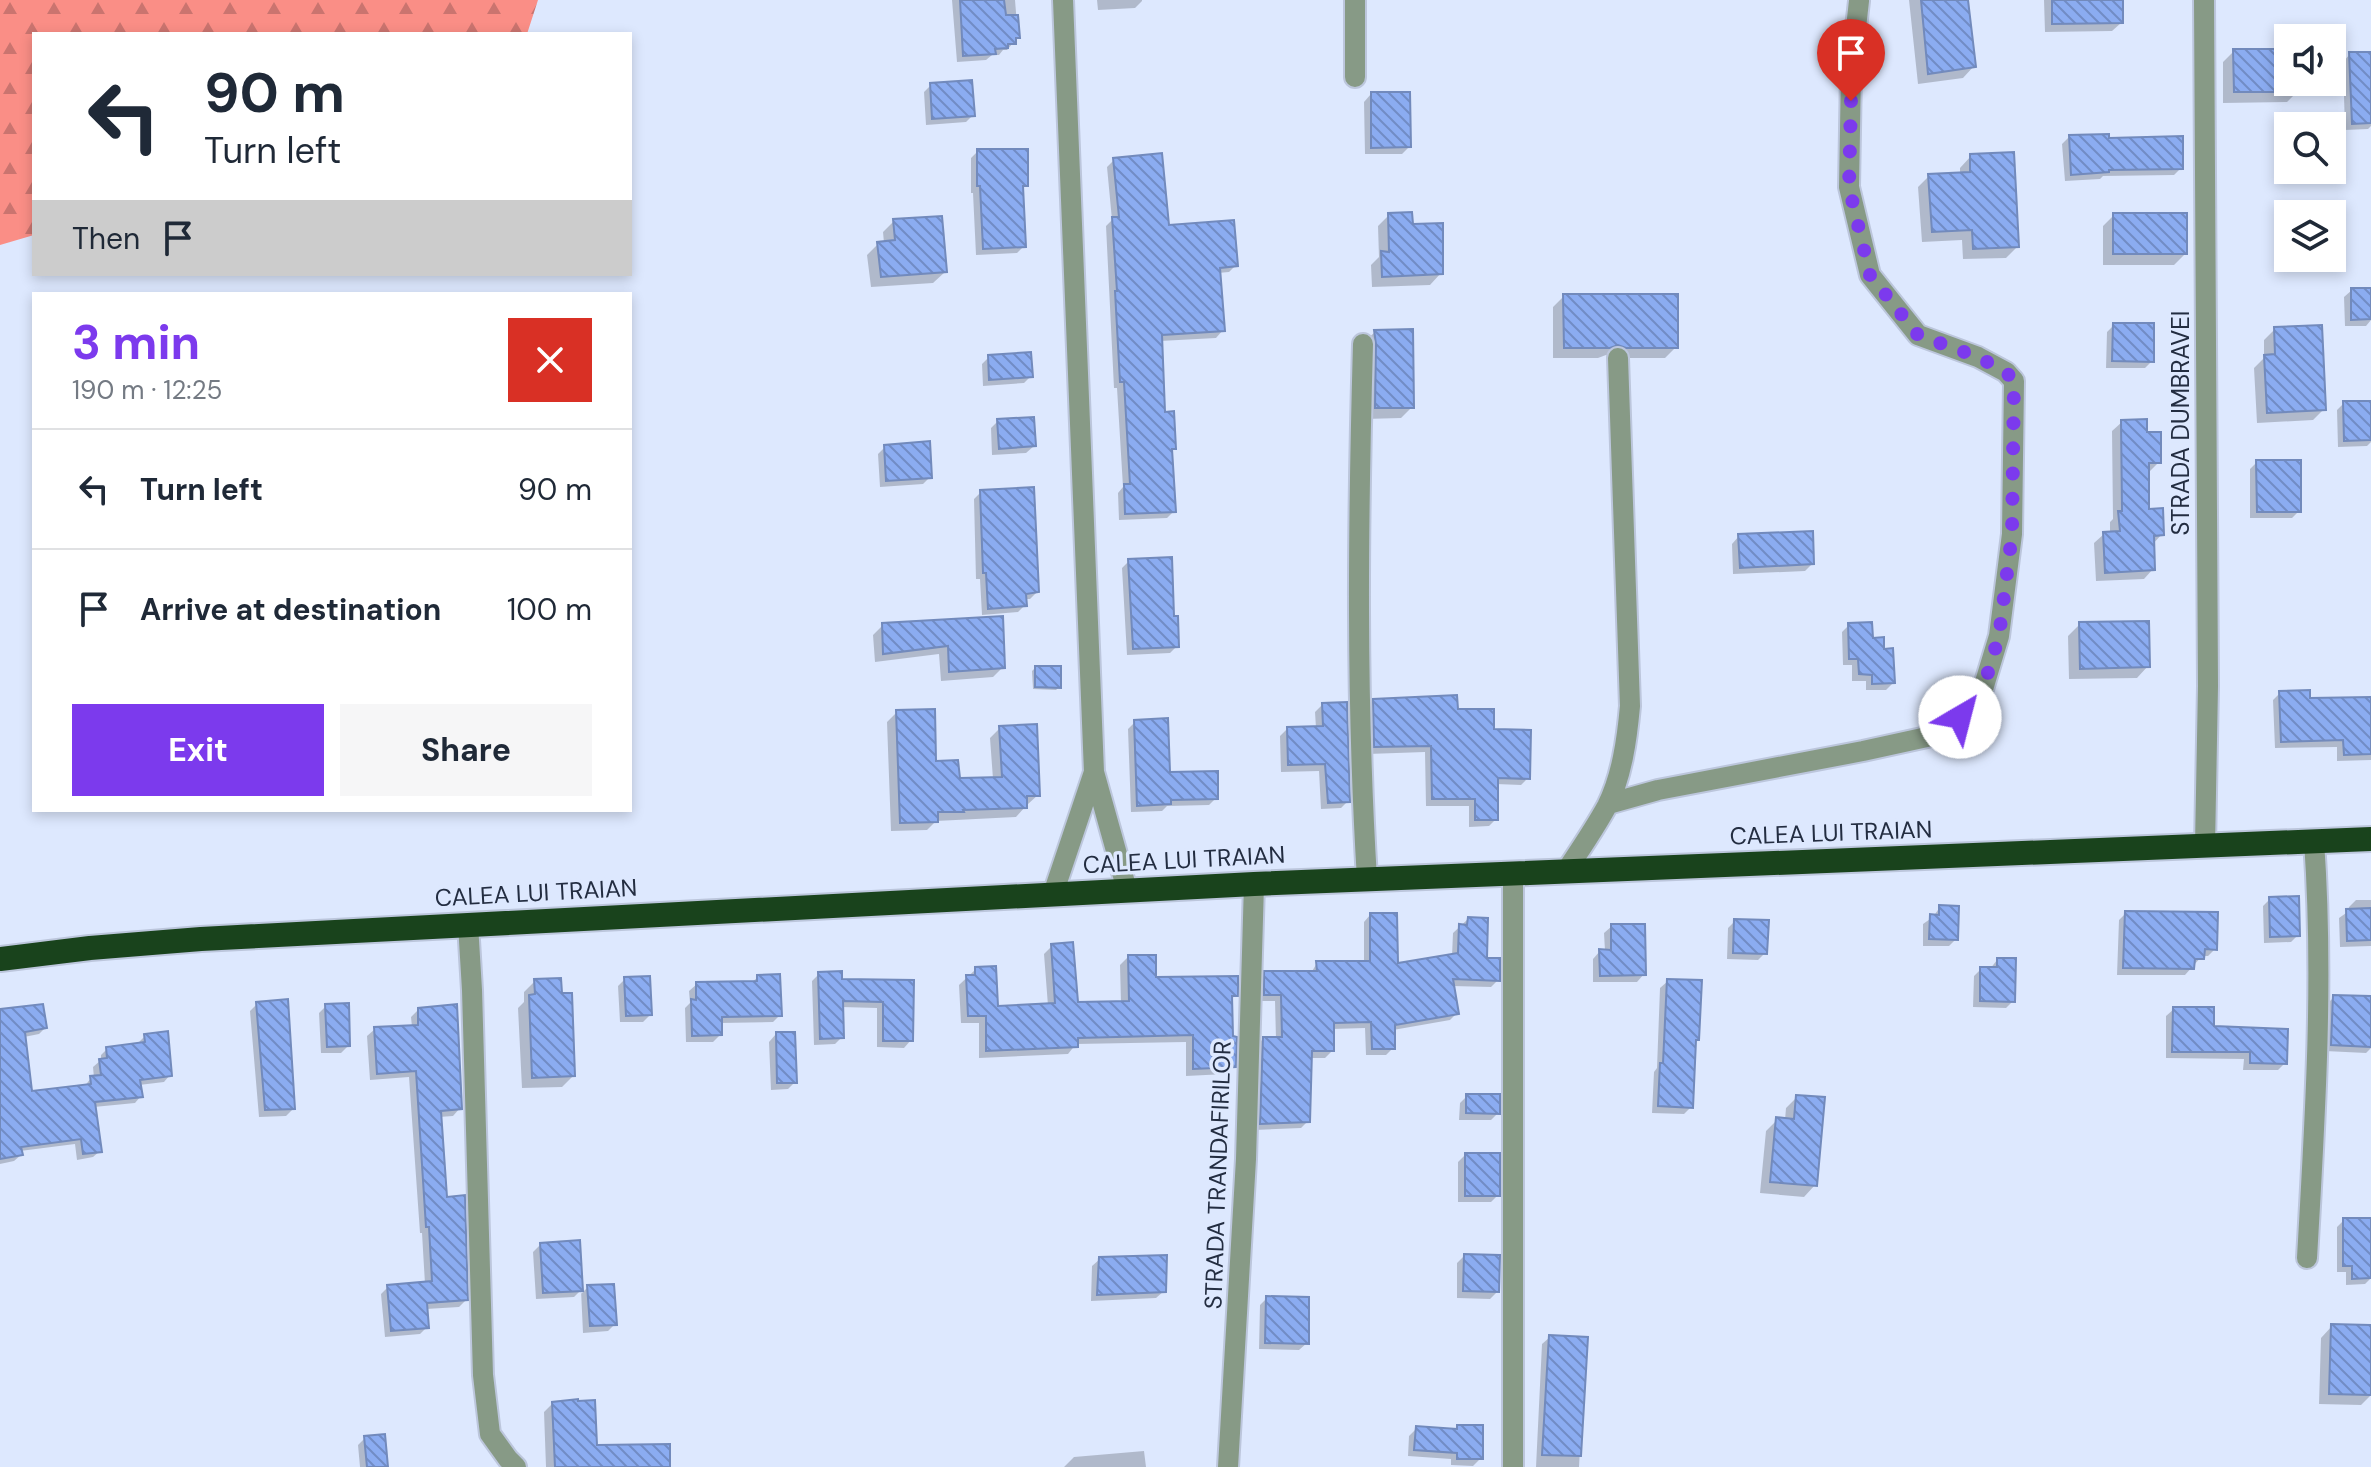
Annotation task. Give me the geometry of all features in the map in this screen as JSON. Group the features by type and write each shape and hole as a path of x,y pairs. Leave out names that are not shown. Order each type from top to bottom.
{"highway":[{"name":"CALEA LUI TRAIAN","path":"0,959 201,939 1127,890 2371,839"}],"street":[{"path":"1063,0 1094,772 1127,890"},
{"path":"1355,0 1355,77"},
{"name":"STRADA DUMBRAVEI","path":"2204,0 2208,655 2205,846"},
{"path":"1608,804 1658,790 1927,737 1960,717 1983,689 1999,636 2012,534 2014,381 2006,372 1978,357 1918,335 1870,275 1849,187 1851,72 1859,1"},
{"path":"1363,344 1358,633 1367,879"},
{"path":"1566,871 1608,804 1627,737 1630,706 1618,358"},
{"path":"1053,894 1094,772"},
{"path":"2307,1258 2316,1101 2319,929 2314,841"},
{"path":"1513,874 1513,1467"},
{"name":"STRADA TRANDAFIRILOR","path":"1228,1467 1246,1159 1254,884"},
{"path":"468,924 483,1375 490,1434 516,1467"}],"green space":[{"path":"0,0 538,0 528,32 32,32 32,236 0,245"}],"building":[{"path":"960,0 1004,0 1006,15 1018,15 1020,38 1016,38 1016,44 995,49 996,54 963,56"},
{"path":"1921,0 1968,0 1976,67 1928,74"},
{"path":"2052,0 2123,0 2123,23 2052,24"},
{"path":"2233,49 2274,49 2274,92 2234,92"},
{"path":"2349,52 2371,52 2371,123 2352,124"},
{"path":"972,80 975,116 932,119 930,83"},
{"path":"1371,92 1410,92 1411,147 1371,148"},
{"path":"2109,134 2109,138 2183,136 2183,169 2109,170 2071,175 2069,135"},
{"path":"977,149 1028,149 1028,186 1023,186 1026,247 983,249"},
{"path":"2014,152 2019,247 1973,249 1972,230 1932,232 1928,174 1970,172 1970,154"},
{"path":"1162,153 1169,225 1234,220 1238,266 1220,268 1225,331 1162,335 1165,412 1174,411 1176,449 1172,449 1176,512 1125,514 1124,484 1130,484 1115,291 1112,217 1119,217 1113,158"},
{"path":"1412,212 1413,224 1443,223 1443,274 1382,277 1381,251 1389,252 1388,213"},
{"path":"2113,213 2187,213 2187,254 2113,254"},
{"path":"942,216 947,272 881,277 877,242 895,240 893,219"},
{"path":"2351,288 2371,288 2371,319 2351,320"},
{"path":"1563,294 1678,294 1678,348 1626,348 1618,345 1610,348 1564,348"},
{"path":"2113,323 2154,323 2154,362 2112,361"},
{"path":"2322,325 2326,410 2267,413 2264,355 2275,354 2274,327"},
{"path":"1413,329 1414,408 1375,408 1374,330"},
{"path":"1031,352 1033,377 989,380 988,355"},
{"path":"2343,401 2371,401 2371,440 2344,441"},
{"path":"1034,417 1036,446 999,449 997,419"},
{"path":"2147,419 2147,432 2161,432 2161,463 2149,463 2149,509 2163,508 2164,535 2154,536 2155,570 2105,573 2103,532 2120,531 2121,420"},
{"path":"930,441 932,478 886,481 884,445"},
{"path":"2256,460 2301,460 2301,512 2257,512"},
{"path":"1034,487 1039,592 1026,594 1027,606 988,609 986,573 983,573 980,490"},
{"path":"1813,531 1814,564 1740,568 1738,534"},
{"path":"1172,557 1174,616 1178,616 1179,647 1133,649 1128,559"},
{"path":"1003,616 1005,668 949,672 948,646 883,654 882,623"},
{"path":"2149,621 2150,667 2080,669 2079,622"},
{"path":"1872,622 1873,638 1884,637 1884,649 1893,648 1895,683 1872,684 1872,675 1859,674 1858,659 1849,659 1848,623"},
{"path":"1035,666 1061,666 1061,688 1035,687"},
{"path":"2310,690 2310,698 2371,697 2371,754 2344,755 2343,740 2281,742 2279,691"},
{"path":"1457,695 1458,709 1494,709 1494,729 1531,730 1530,779 1498,778 1498,820 1475,820 1475,799 1432,799 1431,746 1374,747 1373,699"},
{"path":"1347,702 1350,802 1328,803 1325,764 1288,765 1287,727 1323,726 1322,703"},
{"path":"935,709 936,761 958,760 960,778 1002,777 999,726 1037,724 1040,796 1027,796 1027,808 938,812 938,822 900,823 896,710"},
{"path":"1168,718 1170,772 1218,771 1218,799 1171,800 1171,804 1137,806 1134,720"},
{"path":"2299,896 2300,936 2270,937 2269,897"},
{"path":"1939,905 1959,906 1958,940 1929,939 1930,914 1939,915"},
{"path":"2371,908 2371,940 2347,941 2346,909"},
{"path":"2125,911 2218,912 2217,950 2205,949 2204,959 2195,959 2194,969 2123,968"},
{"path":"1370,913 1397,913 1398,963 1458,953 1459,924 1467,925 1468,917 1488,918 1487,958 1500,958 1500,981 1453,979 1459,1014 1395,1025 1395,1049 1372,1049 1371,1022 1334,1023 1334,1051 1312,1051 1310,1122 1260,1124 1263,1037 1282,1037 1281,995 1264,995 1264,971 1317,971 1316,961 1370,961"},
{"path":"1734,919 1769,920 1767,954 1733,953"},
{"path":"1611,924 1645,924 1646,975 1600,976 1599,949 1611,950"},
{"path":"1073,942 1078,1002 1129,1001 1128,955 1156,955 1156,977 1238,976 1238,996 1232,996 1233,1036 1237,1037 1236,1067 1193,1069 1193,1035 1078,1038 1078,1047 986,1051 986,1016 968,1016 966,975 975,975 975,967 996,966 998,1006 1055,1003 1051,944"},
{"path":"1997,958 2016,958 2015,1002 1980,1001 1980,967 1997,967"},
{"path":"842,971 842,979 914,980 913,1041 883,1041 883,1002 843,1001 844,1038 820,1039 818,972"},
{"path":"780,974 782,1016 722,1017 722,1035 692,1036 691,999 696,1000 696,982 757,981 757,975"},
{"path":"650,976 652,1015 626,1016 624,977"},
{"path":"561,978 562,993 572,993 575,1076 532,1078 529,995 535,994 534,979"},
{"path":"1667,979 1702,980 1693,1108 1658,1106"},
{"path":"2333,995 2371,996 2371,1047 2331,1045"},
{"path":"288,999 295,1109 265,1110 256,1002"},
{"path":"349,1003 350,1046 327,1047 325,1004"},
{"path":"43,1004 47,1028 25,1032 32,1091 91,1084 90,1076 101,1075 99,1059 107,1058 106,1047 145,1042 144,1034 168,1031 172,1076 140,1080 143,1097 95,1102 102,1152 83,1154 81,1139 21,1147 23,1155 0,1159 0,1009"},
{"path":"457,1004 462,1109 441,1111 447,1197 465,1195 468,1300 427,1303 429,1328 391,1331 387,1285 432,1281 429,1227 426,1227 416,1071 377,1074 374,1027 418,1025 418,1008"},
{"path":"2173,1007 2214,1007 2214,1026 2288,1029 2287,1064 2250,1063 2250,1052 2172,1052"},
{"path":"776,1032 795,1032 797,1083 777,1083"},
{"path":"1466,1094 1500,1094 1500,1114 1466,1113"},
{"path":"1796,1095 1825,1097 1817,1186 1770,1182 1776,1117 1794,1119"},
{"path":"1465,1153 1500,1153 1500,1196 1465,1196"},
{"path":"2343,1218 2371,1218 2371,1278 2352,1279 2352,1266 2343,1266"},
{"path":"580,1240 583,1291 543,1293 540,1243"},
{"path":"1464,1254 1500,1255 1499,1292 1463,1291"},
{"path":"1167,1255 1166,1292 1097,1295 1099,1257"},
{"path":"614,1284 617,1325 590,1326 587,1285"},
{"path":"1266,1296 1309,1297 1309,1344 1265,1343"},
{"path":"2331,1324 2371,1325 2371,1395 2329,1394"},
{"path":"1549,1335 1588,1337 1581,1456 1542,1455"},
{"path":"595,1400 597,1445 670,1444 670,1467 555,1467 552,1402"},
{"path":"1457,1425 1483,1425 1483,1459 1457,1459 1457,1453 1414,1450 1416,1426 1457,1429"},
{"path":"385,1434 388,1467 367,1467 364,1436"}],"route":[{"path":"1851,101 1849,187 1870,275 1918,335 1978,357 2006,372 2014,381 2012,534 1999,636 1983,689 1960,717"}]}
